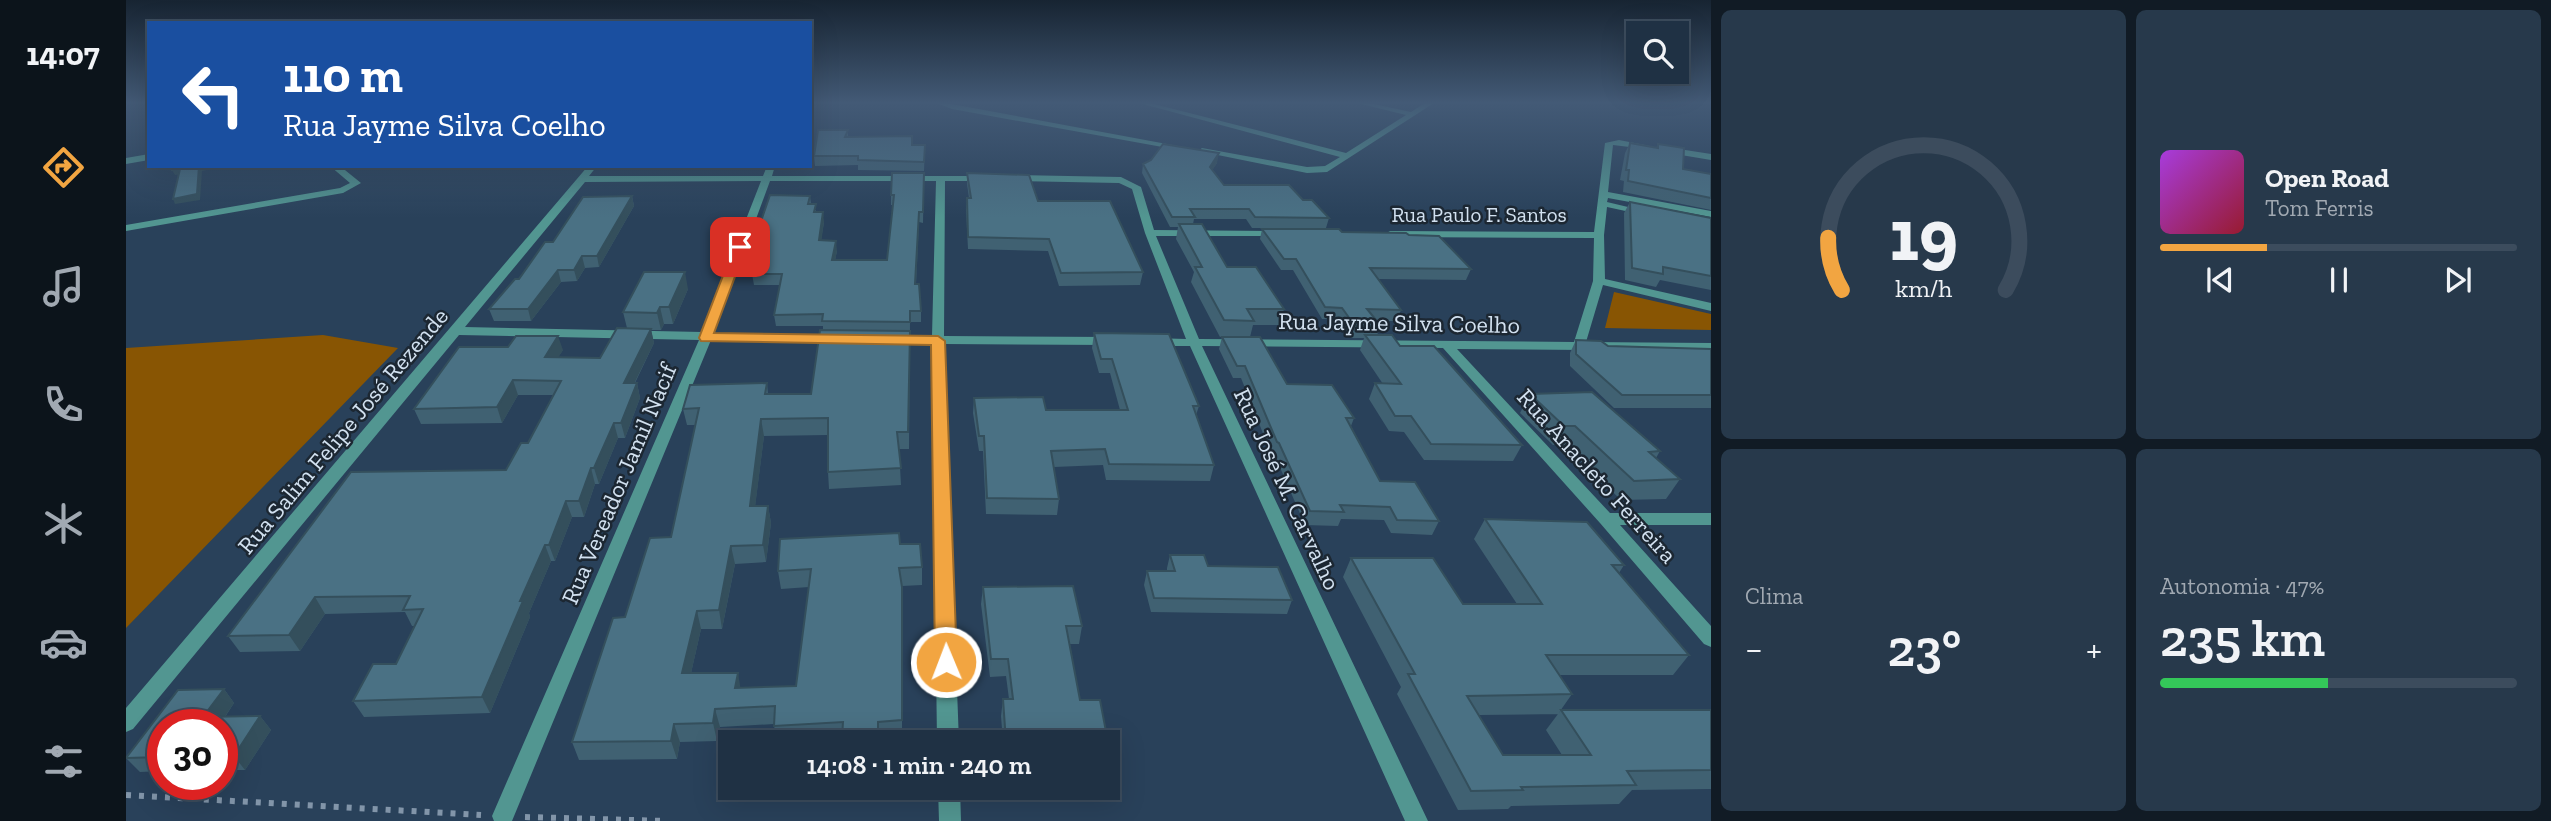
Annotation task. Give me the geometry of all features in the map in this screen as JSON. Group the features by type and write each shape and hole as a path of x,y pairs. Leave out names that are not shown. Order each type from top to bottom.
{"street":[{"path":"1146,141 1184,148"},
{"path":"1290,141 1347,156"},
{"path":"1198,150 1319,170 1327,169 1370,141"},
{"path":"1579,345 1599,281 1599,234 1609,143 1619,142 1711,157"},
{"path":"126,161 147,157"},
{"path":"126,228 332,192 356,183 337,168"},
{"name":"Rua Salim Felipe José Rezende","path":"126,723 591,168"},
{"path":"583,179 769,172 941,177 938,341 948,730"},
{"name":"Rua Vereador Jamil Nacif","path":"503,816 706,338 769,172"},
{"name":"Rua José M. Carvalho","path":"941,177 1121,180 1136,187 1150,233 1194,342 1417,821"},
{"path":"1604,199 1711,214"},
{"path":"1604,199 1711,225"},
{"path":"1150,233 1286,233"},
{"name":"Rua Paulo F. Santos","path":"1381,234 1599,234"},
{"path":"1599,281 1711,307"},
{"path":"457,331 856,340"},
{"name":"Rua Jayme Silva Coelho","path":"883,340 1711,347"},
{"name":"Rua Anacleto Ferreira","path":"1447,345 1711,639"},
{"path":"1606,519 1711,519"},
{"path":"949,800 950,821"}],"path":[{"path":"126,795 503,816 667,821"}],"shaded area":[{"path":"1614,292 1711,314 1711,330 1605,328"},
{"path":"323,335 398,348 126,628 126,348"}],"building":[{"path":"816,141 912,141 912,145 925,145 924,162 858,160 858,156 814,156"},
{"path":"1630,143 1658,148 1658,144 1684,148 1683,169 1711,174 1711,198 1628,181 1629,170 1626,170"},
{"path":"1163,144 1219,153 1210,167 1224,185 1289,185 1303,200 1312,200 1329,218 1255,217 1249,209 1190,209 1195,217 1172,217 1143,164 1151,160"},
{"path":"172,168 199,168 197,194 173,199 180,169"},
{"path":"892,173 924,173 923,212 919,212 915,284 919,284 921,311 910,311 910,322 822,321 823,314 774,315 782,274 752,274 756,257 753,257 764,224 760,224 770,195 810,196 808,204 816,204 814,212 823,212 819,240 836,241 832,260 887,260 894,195 891,195"},
{"path":"967,173 1029,175 1038,201 1110,201 1143,272 1061,273 1049,239 968,237 967,198 971,198"},
{"path":"632,196 597,256 582,256 574,270 558,270 528,309 489,309 515,279 519,279 545,242 553,242 583,197"},
{"path":"1630,202 1711,218 1711,276 1663,267 1663,274 1632,268"},
{"path":"1179,224 1202,224 1227,267 1256,267 1284,309 1247,309 1254,321 1224,320 1195,267 1202,267"},
{"path":"1262,229 1339,229 1342,232 1439,236 1471,269 1370,268 1401,310 1367,309 1381,326 1355,326 1342,308 1325,307 1296,259 1284,259"},
{"path":"644,272 685,272 669,307 660,307 657,313 623,312"},
{"path":"617,328 651,329 624,383 637,383 621,423 614,423 594,468 591,468 579,501 566,501 549,545 545,545 520,601 523,601 482,697 353,701 373,664 396,664 423,609 403,610 410,596 315,597 289,635 228,636 351,472 506,470 521,443 528,443 561,381 513,380 497,407 414,409 459,347 508,347 516,336 558,336 545,357 600,358"},
{"path":"820,330 910,331 908,432 897,432 901,468 828,472 828,418 761,419 750,506 768,506 763,545 731,546 719,610 697,611 682,673 738,673 735,688 796,686 811,569 778,571 780,539 899,533 900,544 920,544 922,567 899,568 902,587 902,720 878,722 878,730 842,730 843,722 774,726 775,706 715,709 713,723 674,724 671,741 572,742 613,618 625,617 650,538 671,537 699,408 683,409 690,385 767,383 765,394 811,394"},
{"path":"1094,333 1169,334 1199,406 1193,406 1214,465 1109,464 1105,449 1051,451 1059,499 987,498 984,436 979,436 974,398 1043,397 1046,410 1128,410 1112,359 1101,359"},
{"path":"1365,335 1392,335 1400,346 1434,346 1522,445 1431,444 1411,416 1395,416 1375,383 1401,384"},
{"path":"1222,337 1260,337 1287,384 1332,385 1354,418 1346,418 1380,481 1415,482 1439,521 1397,520 1390,507 1340,505 1344,512 1310,511 1245,366 1237,366"},
{"path":"1576,340 1601,341 1608,346 1711,349 1711,395 1622,395 1576,354"},
{"path":"1592,392 1660,451 1649,452 1680,479 1634,481 1575,426 1564,426 1530,394"},
{"path":"1485,519 1587,522 1624,565 1612,565 1689,655 1546,655 1572,694 1467,696 1503,755 1591,755 1561,710 1711,710 1711,770 1627,771 1636,785 1521,787 1523,790 1471,791 1408,674 1415,674 1351,558 1433,558 1463,604 1542,604"},
{"path":"1170,555 1204,555 1208,566 1278,567 1292,600 1154,598 1147,571 1175,571"},
{"path":"1073,586 1082,626 1066,626 1080,700 1100,700 1106,730 1005,730 1003,699 1013,699 1008,659 991,659 983,587"},
{"path":"224,689 209,709 163,709 178,690"},
{"path":"238,716 260,716 238,750"},
{"path":"147,731 147,757 126,758"}],"route":[{"path":"740,247 706,338 938,341 946,662"}]}
